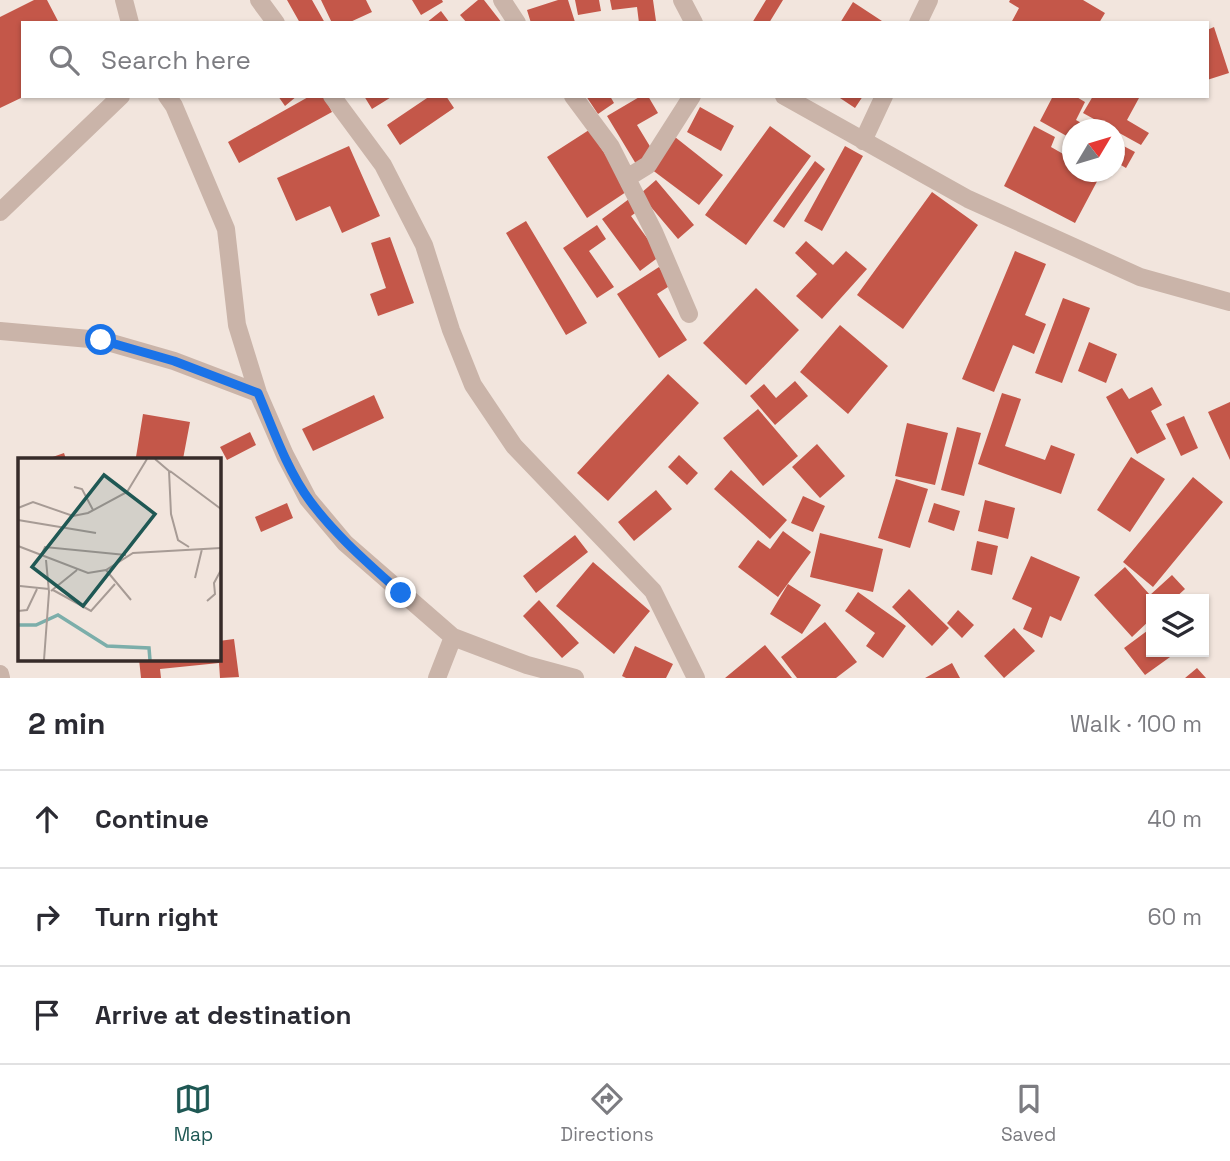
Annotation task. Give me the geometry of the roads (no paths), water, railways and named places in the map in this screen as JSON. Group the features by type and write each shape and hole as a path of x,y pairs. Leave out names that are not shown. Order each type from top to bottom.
{"street":[{"path":"259,0 275,21"},
{"path":"502,0 516,21"},
{"path":"682,0 693,21"},
{"path":"919,21 929,0"},
{"path":"0,212 119,98"},
{"path":"168,98 226,229 237,325 258,393 308,499 345,543 453,637 527,665 575,678"},
{"path":"333,98 383,165 424,245 451,330 473,385 514,446 653,591 696,678"},
{"path":"574,98 611,147 654,232 689,314"},
{"path":"627,178 648,165 691,98"},
{"path":"788,98 968,199 1140,277 1230,302"},
{"path":"863,141 883,98"},
{"path":"0,331 101,340 174,361 258,393"},
{"path":"437,678 453,637"}]}
